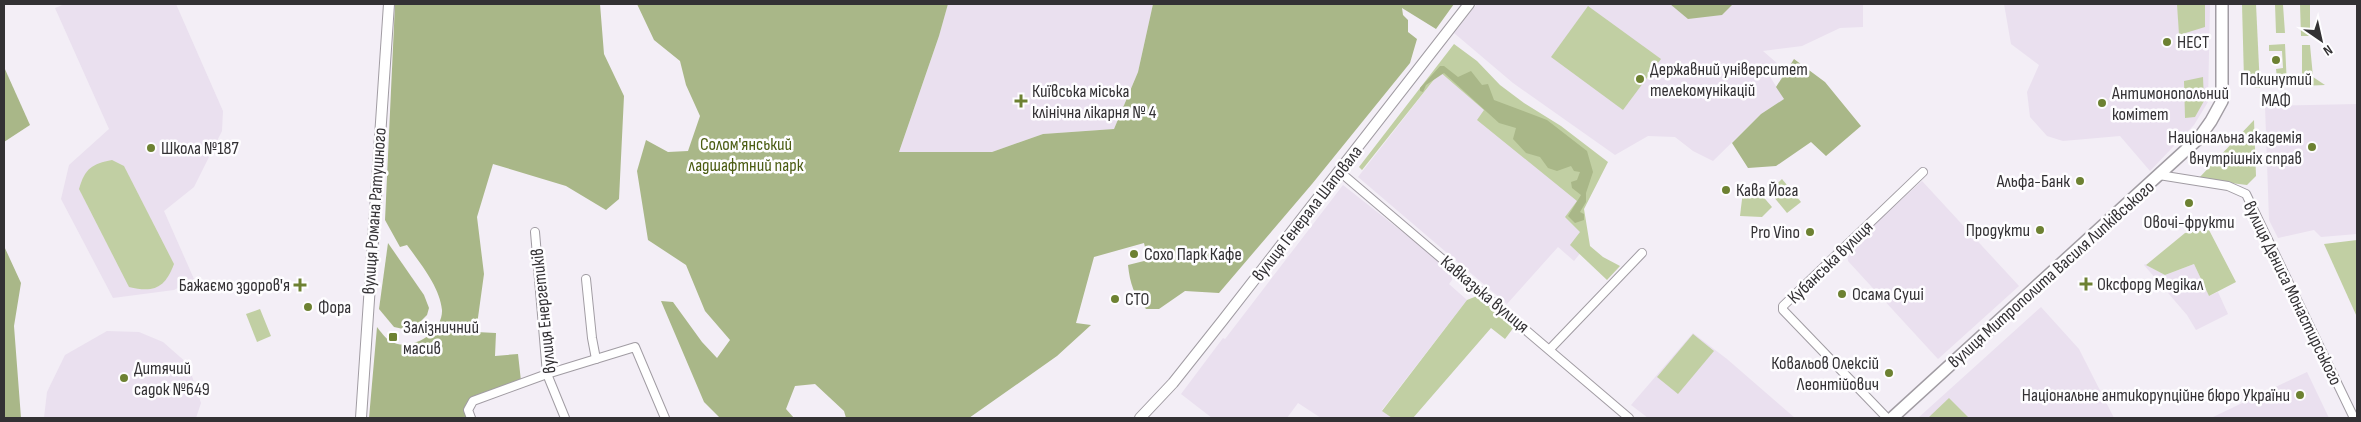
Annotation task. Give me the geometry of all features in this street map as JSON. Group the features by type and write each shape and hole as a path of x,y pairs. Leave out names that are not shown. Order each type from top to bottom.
{"main road":[{"name":"вулиця Митрополита Василя Липківського","path":"1895,417 2199,138 2222,101 2222,4"}],"street":[{"name":"вулиця Романа Ратушного","path":"361,418 389,4"},
{"name":"вулиця Генерала Шаповала","path":"1140,418 1173,382 1340,172 1469,4"},
{"name":"Кавказька вулиця","path":"1340,172 1629,418"},
{"name":"Кубанська вулиця","path":"1895,417 1783,310 1784,306 1923,172"},
{"name":"вулиця Дениса Монастирського","path":"2160,175 2234,187 2246,194 2354,418"},
{"name":"вулиця Енергетиків","path":"535,232 547,374 565,418"},
{"path":"1550,349 1642,253"},
{"path":"586,279 596,359"},
{"path":"471,418 468,410 473,401 547,374 635,347 665,418"}],"shaded area":[{"name":"Школа №187","path":"65,4 176,4 223,111 222,131 194,187 164,211 194,279 174,290 113,298 61,199 69,165 109,129 55,8"},
{"name":"Київська міська клінічна лікарня № 4","path":"948,4 1153,4 1138,72 1114,129 1043,134 992,152 899,152 939,36"},
{"name":"Державний університет телекомунікацій","path":"1477,4 1879,4 1863,5 1863,27 1840,28 1802,46 1763,51 1778,64 1769,75 1784,99 1761,114 1713,161 1693,151 1675,137 1648,136 1615,155 1513,83 1454,33"},
{"path":"2004,4 2210,4 2208,102 2194,125 2150,171 2120,136 2063,141 2047,136 2030,117 2027,92 2039,65 2011,44"},
{"path":"1440,72 1587,197 1582,209 1586,246 1574,261 1558,247 1507,304 1358,177"},
{"name":"Національна академія внутрішніх справ","path":"2357,104 2357,234 2321,237 2314,230 2278,238 2269,220 2265,106"},
{"path":"1922,181 2019,286 1938,359 1848,261 1847,249"},
{"path":"1343,185 1452,271 1452,280 1449,284 1467,300 1382,410 1392,418 1321,418 1298,403 1287,418 1212,418 1181,394"},
{"path":"2145,264 2165,275 2194,264 2209,296 2218,292 2228,314 2196,330 2187,315"},
{"path":"2041,307 2079,349 2114,418 1918,418"},
{"name":"Дитячий садок №649","path":"107,331 139,332 163,342 188,364 201,403 196,418 44,418 47,392 65,355"},
{"path":"1693,333 1727,359 1795,418 1648,418 1631,405"},
{"name":"Національне антикорупційне бюро України","path":"2307,372 2329,418 2211,418"}],"green space":[{"path":"395,4 600,4 604,54 624,96 619,199 606,210 566,186 493,164 477,217 484,274 476,332 496,333 495,356 518,354 521,381 471,400 464,409 467,418 369,418 377,327 390,341 398,344 416,343 424,339 437,326 442,310 438,293 429,276 407,245 400,247 385,220"},
{"name":"Солом'янський ладшафтний парк","path":"637,4 948,4 939,36 899,152 992,152 1043,134 1114,129 1138,72 1153,4 1454,4 1436,29 1402,8 1403,15 1408,20 1408,32 1417,39 1410,63 1312,184 1219,293 1185,291 1159,309 1146,309 1133,289 1128,265 1148,260 1144,243 1094,257 1076,323 1091,325 1057,356 969,418 846,418 844,411 815,384 795,386 786,409 794,418 720,418 704,402 661,301 673,302 702,342 717,358 730,340 705,311 686,265 648,240 637,171 646,140 668,152 688,151 700,116 686,85 680,61 654,40"},
{"path":"1670,4 1733,4 1722,15 1688,19"},
{"path":"2177,4 2205,4 2205,27 2179,35"},
{"path":"2242,4 2256,4 2260,88 2247,86 2244,80"},
{"path":"2275,4 2300,4 2283,5 2285,33 2276,33"},
{"path":"2300,4 2310,4 2310,36 2301,36"},
{"path":"1588,6 1661,59 1623,110 1551,57"},
{"path":"1454,44 1477,61 1500,85 1524,103 1561,126 1608,162 1584,209 1590,246 1603,257 1620,266 1607,280 1570,245 1580,232 1565,217 1577,201 1477,120 1484,110 1440,72 1362,170 1359,167"},
{"path":"2285,44 2287,86 2271,87 2271,79 2277,78 2276,69 2283,68 2282,51 2269,51 2269,45"},
{"path":"2302,45 2310,45 2313,77 2325,85 2302,86"},
{"path":"1794,59 1825,82 1861,126 1826,156 1811,142 1776,166 1748,168 1732,143 1761,114 1784,99 1776,87"},
{"path":"1440,66 1444,66 1458,77 1471,71 1482,85 1488,84 1494,100 1547,120 1587,151 1593,172 1586,193 1586,202 1580,212 1584,214 1584,220 1575,223 1568,216 1581,195 1572,188 1571,182 1577,180 1580,172 1574,171 1571,166 1557,171 1548,168 1540,157 1526,153 1513,139 1516,128 1499,123 1444,73 1426,85 1423,92 1420,91 1420,88"},
{"path":"4,67 30,125 4,142"},
{"path":"2203,77 2204,101 2195,117 2185,118 2184,81"},
{"path":"2254,120 2256,176 2247,185 2198,179"},
{"path":"112,160 124,166 174,264 167,279 158,287 138,289 129,287 79,189 84,176 90,168 99,163"},
{"path":"1782,179 1801,202 1787,213 1769,191"},
{"path":"1743,191 1760,193 1772,207 1762,217 1740,216"},
{"path":"2209,230 2236,282 2209,296 2194,264 2165,275 2146,265 2185,233"},
{"path":"2357,240 2357,317 2324,244"},
{"path":"388,243 424,295 429,308 427,315 416,326 408,330 394,327 379,309"},
{"path":"4,246 21,283 14,326 21,418 4,418"},
{"path":"1477,296 1514,327 1505,339 1491,328 1413,418 1392,418 1382,411 1467,300"},
{"path":"260,309 271,336 257,342 246,314"},
{"path":"1693,334 1714,351 1678,394 1657,377"},
{"path":"1949,398 1969,418 1928,418"}],"place":[{"name":"НЕСТ","path":"2167,42"},
{"name":"Покинутий МАФ","path":"2276,60"},
{"name":"Державний університет телекомунікацій","path":"1640,79"},
{"name":"Київська міська клінічна лікарня № 4","path":"1021,101"},
{"name":"Антимонопольний комітет","path":"2102,103"},
{"name":"Національна академія внутрішніх справ","path":"2312,147"},
{"name":"Школа №187","path":"151,148"},
{"name":"Альфа-Банк","path":"2080,181"},
{"name":"Кава Йога","path":"1726,190"},
{"name":"Овочі-фрукти","path":"2189,203"},
{"name":"Продукти","path":"2040,230"},
{"name":"Pro Vino","path":"1810,232"},
{"name":"Сохо Парк Кафе","path":"1134,254"},
{"name":"Оксфорд Медікал","path":"2086,284"},
{"name":"Бажаємо здоров'я","path":"300,285"},
{"name":"Осама Суші","path":"1842,294"},
{"name":"СТО","path":"1115,299"},
{"name":"Фора","path":"308,307"},
{"name":"Залізничний масив","path":"393,337"},
{"name":"Ковальов Олексій Леонтійович","path":"1889,373"},
{"name":"Дитячий садок №649","path":"124,378"},
{"name":"Національне антикорупційне бюро України","path":"2300,395"}]}
